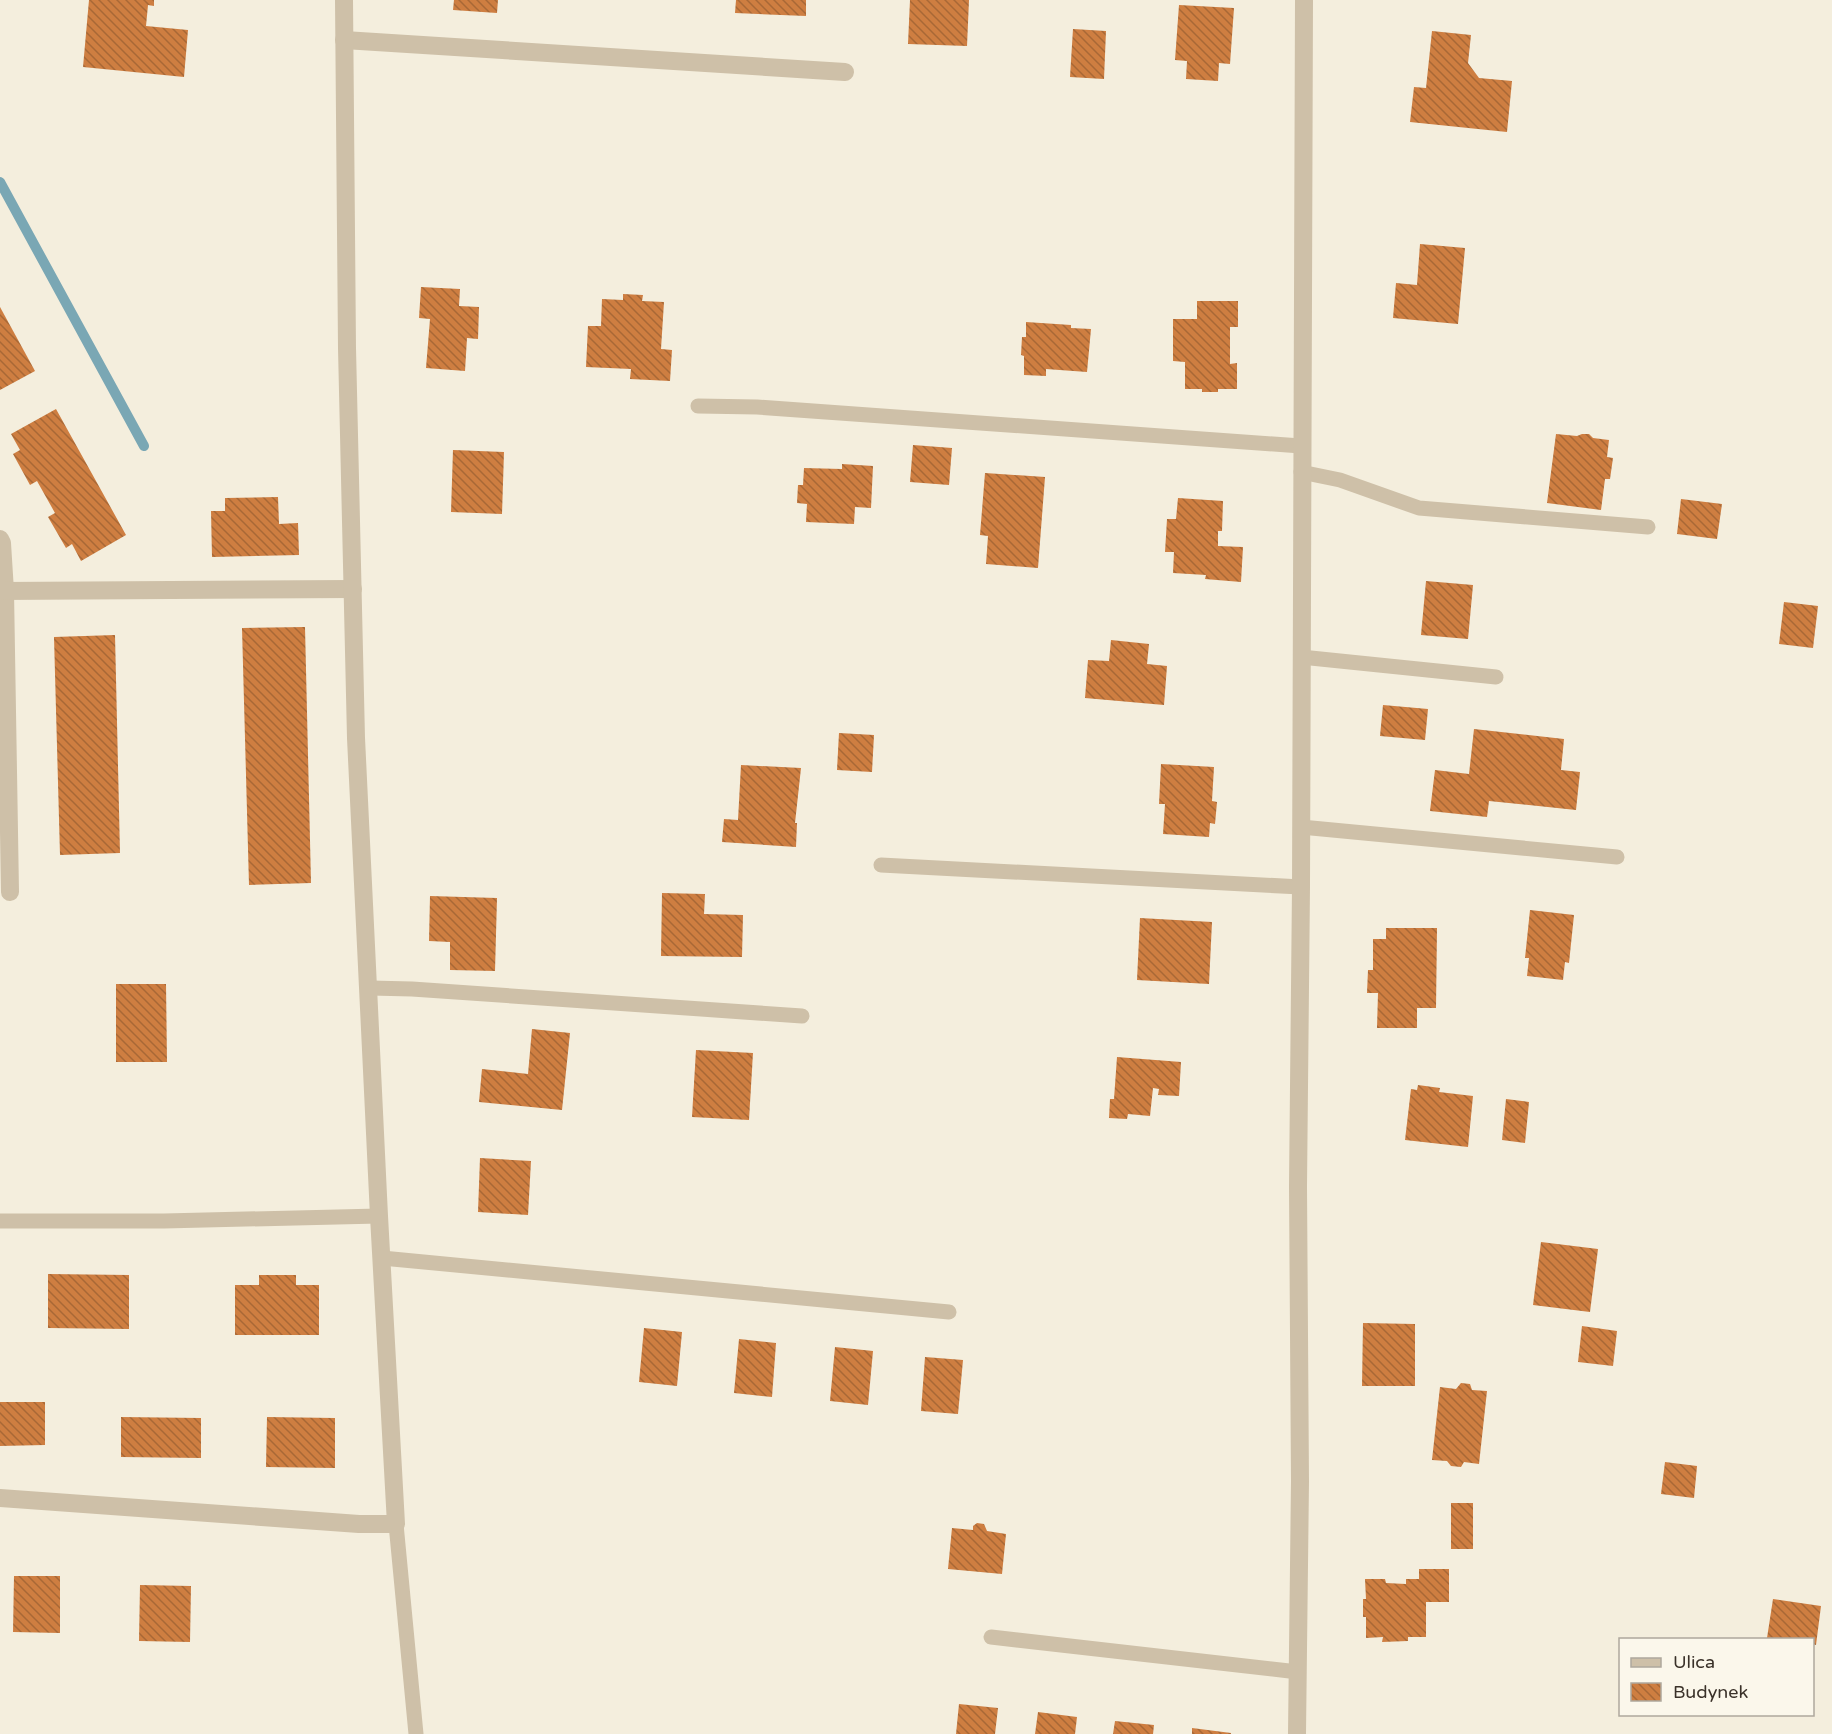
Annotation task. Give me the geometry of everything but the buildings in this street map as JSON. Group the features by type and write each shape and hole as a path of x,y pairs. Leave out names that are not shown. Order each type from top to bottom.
{"street":[{"path":"0,1498 347,1523 396,1524 356,738 347,348 345,0"},
{"path":"1297,1734 1300,1481 1298,1187 1304,0"},
{"path":"344,40 845,72"},
{"path":"0,539 2,543 9,892"},
{"path":"2,591 353,589"}],"lane":[{"path":"698,406 769,408 1301,446"},
{"path":"1301,472 1340,480 1419,508 1648,526"},
{"path":"1301,657 1496,677"},
{"path":"1301,827 1617,857"},
{"path":"881,865 1301,886"},
{"path":"369,988 802,1016"},
{"path":"0,1221 164,1221 379,1216"},
{"path":"382,1258 949,1312"},
{"path":"396,1524 416,1734"},
{"path":"991,1637 1298,1672"}],"waterway":[{"path":"0,182 144,446"}]}
